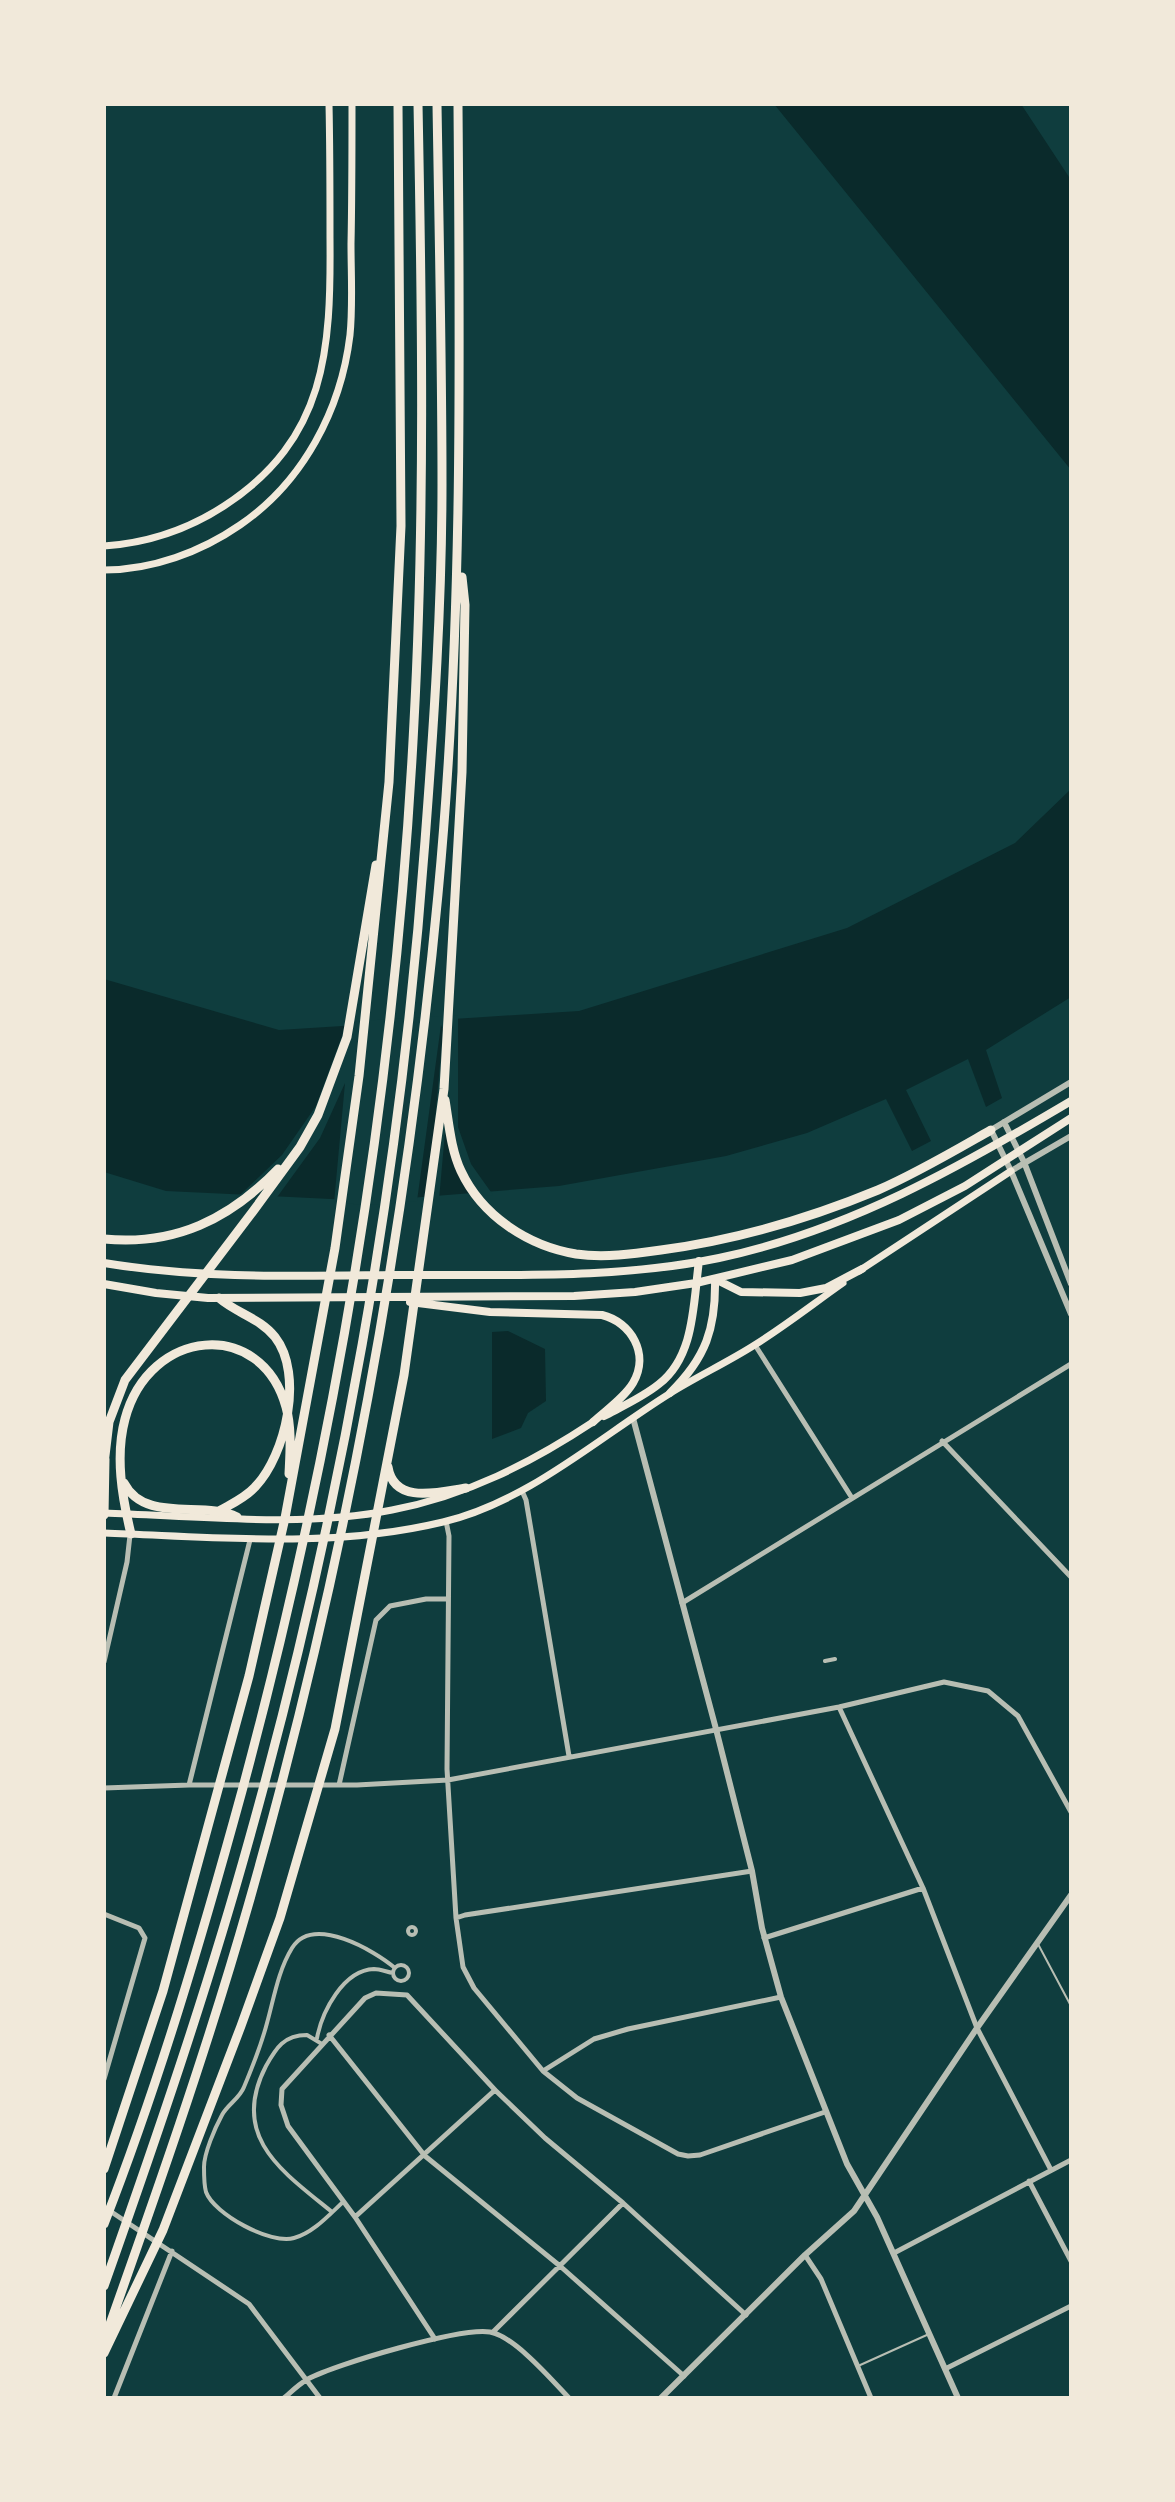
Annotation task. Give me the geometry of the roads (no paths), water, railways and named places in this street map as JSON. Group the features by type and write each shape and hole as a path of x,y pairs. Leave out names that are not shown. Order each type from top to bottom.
{"highway":[{"path":"104,2169 163,1991 221,1783 285,1518 312,1383 344,1185 361,1060 389,782 401,511 398,104"},
{"path":"104,2224 135,2145 180,2005 230,1833 282,1633 326,1430 370,1164 393,986 414,723 423,413 418,104"},
{"path":"104,2286 199,2007 253,1824 323,1540 370,1297 412,982 425,845 436,667 442,488 437,104"},
{"path":"104,2341 178,2131 247,1908 310,1674 356,1461 395,1245 424,1023 447,779 459,550 458,104"},
{"path":"104,2353 163,2230 241,2026 280,1918 335,1729 404,1375 444,1089 462,772 465,605 459,550"},
{"path":"104,1513 109,1422 125,1380 300,1147 329,1088 347,1037 358,982 389,782"},
{"path":"444,1089 454,1149 461,1170 483,1204 503,1223 524,1236 553,1249 598,1256 629,1255 725,1239 779,1225 877,1190 991,1130"},
{"path":"104,1263 211,1276 574,1274 627,1271 699,1261 798,1237 915,1189 1071,1101"},
{"path":"104,1284 156,1293 219,1298 574,1296 635,1292 696,1283 792,1260 912,1214 965,1186 1071,1118"},
{"path":"104,1239 150,1239 210,1222 238,1206 300,1147"},
{"path":"593,1422 648,1393 679,1363 688,1337 699,1261"},
{"path":"715,1279 741,1292 800,1293 826,1288 862,1269"},
{"path":"670,1393 695,1366 710,1334 716,1307 715,1279"},
{"path":"377,1297 490,1312 602,1315 618,1321 633,1336 638,1348 638,1372 627,1391 593,1422"},
{"path":"219,1298 234,1311 257,1321 276,1339 286,1357 290,1382 285,1421 271,1463 248,1493 219,1511"},
{"path":"131,1534 120,1457 125,1418 145,1375 161,1360 193,1346 211,1345 249,1356 274,1381 286,1406 290,1432 285,1518"},
{"path":"388,1452 389,1476 397,1488 415,1493 466,1488"},
{"path":"122,1480 135,1497 159,1507 219,1511 237,1517"}],"main road":[{"path":"104,546 153,539 205,518 248,490 259,479 305,417 320,383 329,335 329,104"},
{"path":"104,570 122,570 167,560 220,538 254,515 286,484 320,434 342,378 350,334 352,104"},
{"path":"104,1533 250,1540 371,1536 446,1521 522,1491 670,1393 755,1345 862,1269 1011,1171"},
{"path":"104,1513 312,1519 376,1513 415,1505 524,1464 593,1422"}],"street":[{"path":"1071,1082 991,1130 1071,1314"},
{"path":"1004,1122 1024,1162 1071,1284"},
{"path":"1011,1171 1071,1136"},
{"path":"755,1345 852,1498"},
{"path":"682,1603 1071,1364"},
{"path":"633,1418 716,1729 752,1871 764,1938 781,1997 825,2112 894,2253 958,2398"},
{"path":"942,1441 1071,1577"},
{"path":"522,1491 569,1756"},
{"path":"446,1521 449,1536 448,1780 456,1918 463,1967 474,1988 543,2071 577,2098 678,2154 700,2155 825,2112"},
{"path":"104,1662 131,1534"},
{"path":"189,1785 250,1540"},
{"path":"339,1785 376,1620 390,1606 426,1599 448,1599"},
{"path":"825,1661 834,1658"},
{"path":"104,1788 339,1785 448,1780 839,1707 944,1682 988,1691 1018,1716 1071,1812"},
{"path":"839,1707 923,1888 977,2028 1051,2170"},
{"path":"456,1918 752,1871"},
{"path":"764,1938 923,1888"},
{"path":"661,2398 805,2255 853,2213 1071,1895"},
{"path":"104,1914 139,1928 145,1938 104,2079"},
{"path":"343,2202 308,2231 292,2239 276,2238 256,2231 218,2209 206,2192 204,2164 222,2114 243,2090 266,2027 279,1975 292,1948 300,1940 337,1936 378,1953 394,1970 399,1981 396,1993"},
{"path":"319,2041 328,2003 363,1971 394,1970 402,1966 408,1970 406,1979 399,1981"},
{"path":"435,2339 355,2217 288,2126 281,2105 282,2089 319,2041 329,2035 365,1998 376,1993 407,1995 495,2090 545,2138 623,2203 747,2315"},
{"path":"543,2071 594,2039 781,1997"},
{"path":"319,2041 307,2035 284,2039 261,2075 253,2112 258,2134 276,2166 332,2212"},
{"path":"329,2035 425,2156 560,2266 684,2376"},
{"path":"355,2217 495,2090"},
{"path":"894,2253 1071,2160"},
{"path":"1029,2181 1071,2261"},
{"path":"493,2332 623,2203"},
{"path":"104,2207 249,2304 320,2398"},
{"path":"114,2398 172,2251"},
{"path":"805,2255 821,2279 871,2398"},
{"path":"945,2369 1071,2306"},
{"path":"284,2398 308,2379 368,2358 464,2331 493,2332 522,2351 569,2398"}],"lane":[{"path":"1037,1943 1071,2006"},
{"path":"857,2366 930,2333"}],"water":[{"path":"774,104 1021,104 1071,180 1071,470"},
{"path":"1071,789 1071,997 986,1050 1002,1098 986,1107 968,1059 906,1090 931,1141 912,1151 886,1099 807,1133 726,1156 559,1186 372,1201 166,1191 104,1172 104,979 279,1030 579,1011 847,928 1015,843"},
{"path":"508,1331 545,1349 546,1401 528,1413 521,1428 492,1439 492,1332"}]}
